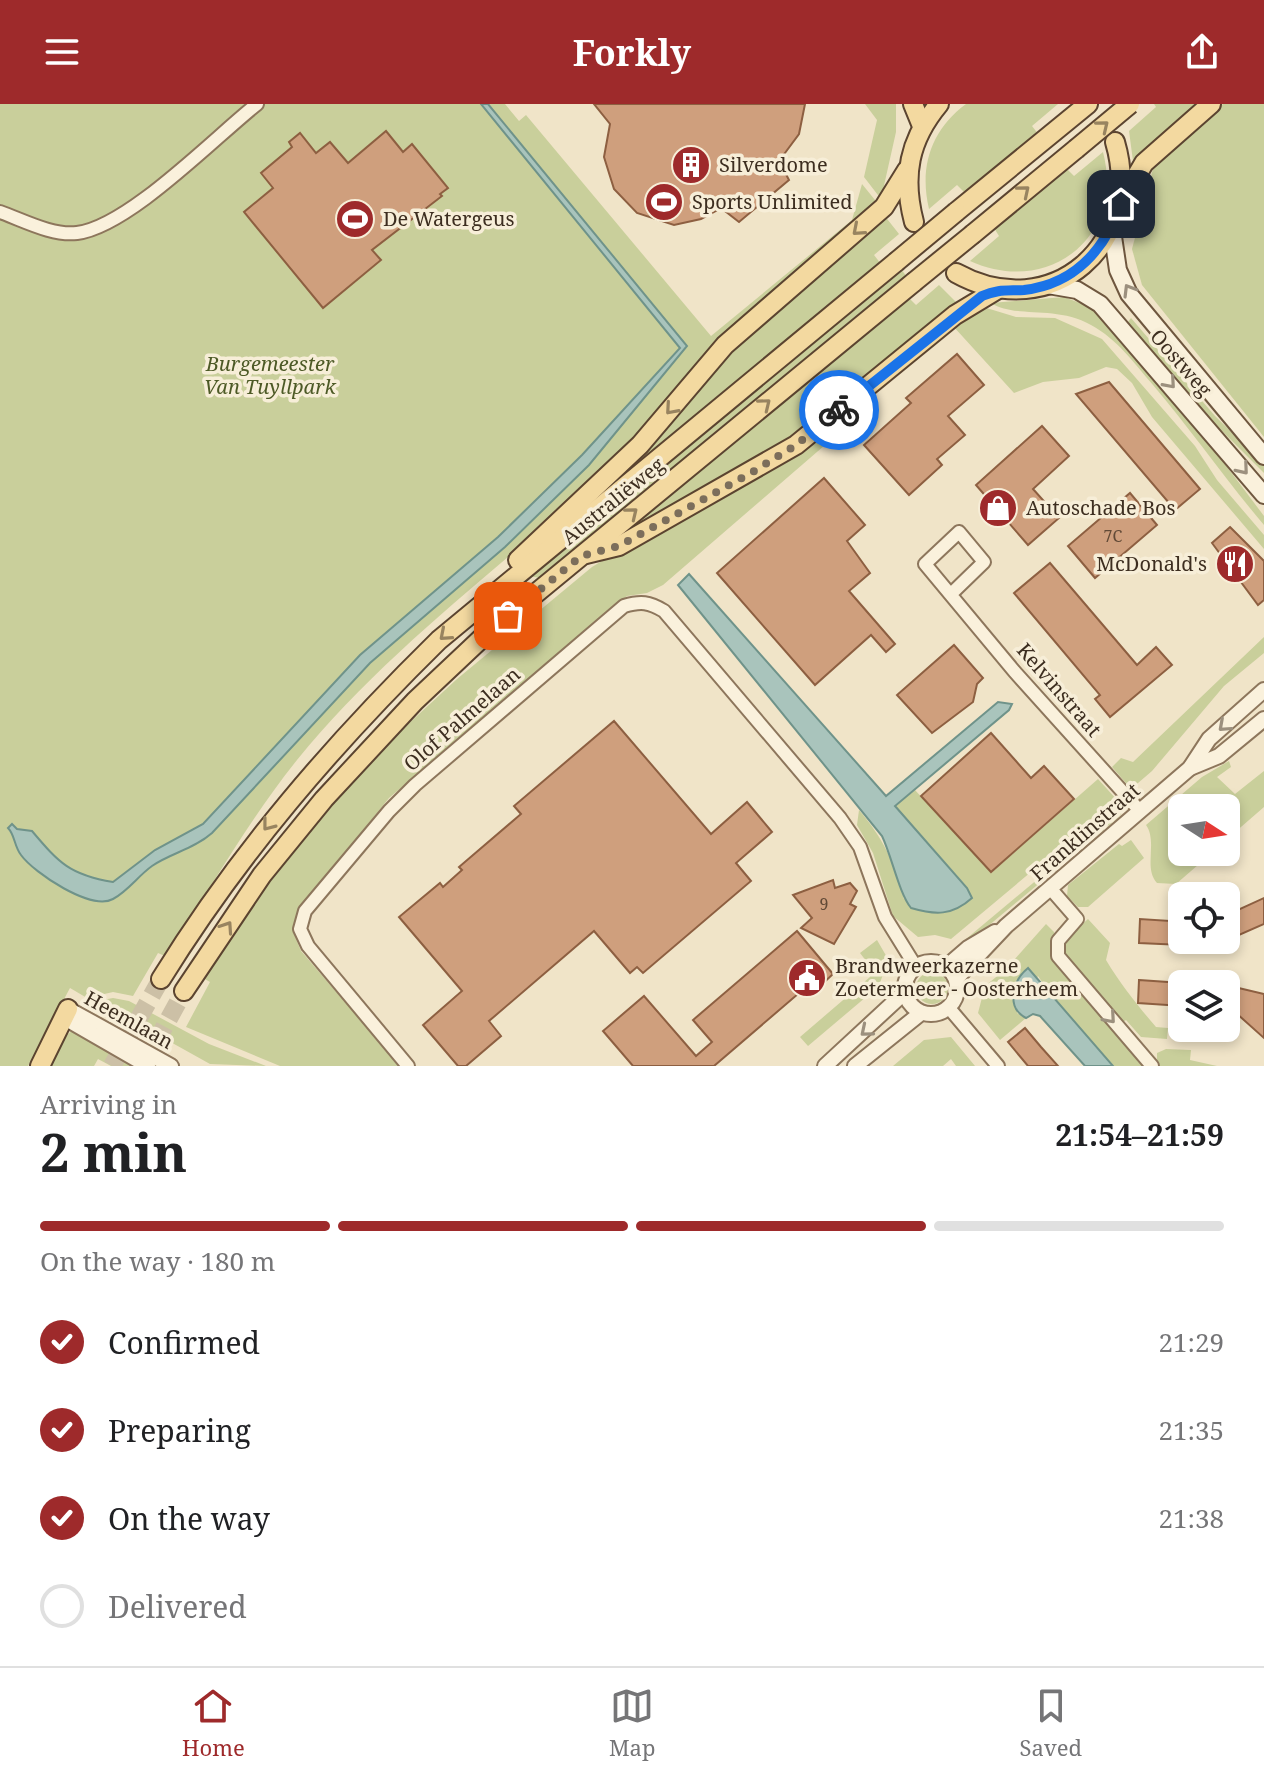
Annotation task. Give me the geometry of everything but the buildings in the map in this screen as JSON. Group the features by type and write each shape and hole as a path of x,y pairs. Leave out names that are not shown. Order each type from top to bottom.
{"main road":[{"path":"913,104 922,126"},
{"path":"914,222 907,196 907,170 912,147 922,126 939,104"},
{"name":"Australiëweg","path":"161,979 231,872 330,751 439,640 1088,104"},
{"name":"Australiëweg","path":"184,991 262,875 379,738 484,636 1130,104"},
{"path":"956,273 998,289 1023,290 1048,285 1085,264 1112,230 1121,204 1144,163 1211,104"},
{"path":"1115,142 1122,172 1121,204"},
{"path":"504,584 522,554 640,445 725,345 884,207 907,170"},
{"name":"Oostweg","path":"1112,230 1118,270 1129,294 1264,456"},
{"name":"Oostweg","path":"1048,285 1077,290 1100,304 1264,495"},
{"path":"581,556 619,546 796,445 955,315 998,289"},
{"path":"40,1066 66,1013"}],"street":[{"path":"0,212 50,230 75,234 107,226 257,104"},
{"name":"Kelvinstraat","path":"951,594 984,562 959,532 925,564 1014,671 1140,811"},
{"name":"Olof Palmelaan","path":"408,1066 308,946 300,929 305,911 379,822 415,785 624,606 639,602 649,603 664,611 840,818 860,847 885,917 916,967"},
{"name":"Franklinstraat","path":"956,979 1006,926 1190,768 1209,739 1264,690"},
{"name":"Franklinstraat","path":"1190,768 1219,756 1264,719"},
{"path":"1050,888 1077,919 1064,934 1057,949 1062,963 1152,1066"},
{"name":"Franklinstraat","path":"946,967 968,948 1006,926"},
{"path":"825,1066 905,992 909,974 916,967 931,962 946,967 956,979 957,995 949,1008 936,1014 921,1013 914,1008 905,992"},
{"path":"949,1008 998,1066"},
{"name":"Heemlaan","path":"66,1013 148,1066"},
{"name":"Heemlaan","path":"66,1013 171,1066"},
{"path":"855,1066 921,1013"}],"green space":[{"name":"Burgemeester Van Tuyllpark","path":"0,104 505,104 519,121 526,115 711,336 852,220 862,184 875,200 876,207 656,425 397,654 329,723 262,807 167,957 158,953 133,996 113,992 87,998 70,988 28,1066 0,1066","holes":["686,345 589,465 505,547 370,663 212,833 151,867 106,900 203,824 360,655 498,537 582,455 680,347"]},
{"path":"865,104 896,104 896,132 881,199 864,177 877,120"},
{"path":"966,104 1058,104 1032,126 1039,135 965,193 957,185 929,209 926,179 931,150 944,125"},
{"path":"1154,104 1200,104 1133,161 1129,131 1156,107"},
{"path":"1223,104 1264,104 1264,437 1142,285 1132,249 1154,165"},
{"path":"1103,152 1107,182 1103,210 1091,233 1074,252 1053,264 1027,271 999,270 970,261 999,236 994,228 1066,168 1074,176"},
{"path":"884,215 899,234 874,255 881,264 608,489 605,485 722,355"},
{"path":"901,269 907,277 542,578 526,576"},
{"path":"939,285 957,303 770,455 616,542 618,535 908,297 916,305"},
{"path":"1064,297 1093,308 1206,439 1264,516 1264,525 1167,402 1109,337 1091,325 1064,315 1013,310 991,303"},
{"path":"980,306 1016,317 1055,318 1102,339 1195,446 1217,480 1264,535 1264,549 1152,417 1132,383 1117,369 1106,367 1079,378 1043,382 1014,393 953,326"},
{"path":"1131,318 1215,416 1264,464 1264,473 1211,420 1128,322"},
{"path":"863,402 869,407 663,585 647,593 627,596 389,798 299,910 293,932 301,951 400,1066 280,1066 186,1027 210,982 203,978 276,870 367,762 457,679 592,567"},
{"path":"1264,637 1264,653 1224,686 1152,771 1131,789 1112,767 1121,758 1133,762"},
{"path":"1229,761 1231,767 1217,777 1235,794 1182,794 1202,777"},
{"path":"1264,771 1264,807 1240,828 1240,794 1235,794"},
{"path":"1098,779 1117,800 951,939 935,935 918,937 893,916 873,853 857,825 859,810 887,852 904,899 967,887 895,806 915,790 991,873"},
{"path":"1168,806 1168,866 1197,866 1178,882 1157,883 1153,877 1151,839 1146,825"},
{"path":"1123,808 1120,816 969,942 966,939"},
{"path":"1131,840 1144,858 1088,907 1078,907 1067,896 1068,885 1119,844 1122,846"},
{"path":"1088,919 1110,943 1106,960 1156,1027 1168,1028 1167,1039 1141,1037 1126,1020 1120,1024 1063,959 1064,941"},
{"path":"1046,924 1054,932 1061,970 1145,1066 1113,1066 1060,1008 1038,976 1017,1013 1026,1018 1000,1040 978,1013 985,986 1006,969"},
{"path":"877,940 888,959 879,986 808,1046 800,1037 870,977 870,966 860,953"},
{"path":"932,972 943,977 948,988 943,999 932,1004 921,999 916,988 921,977"},
{"path":"113,998 129,1001 209,1044 266,1066 210,1064 97,1001"},
{"path":"75,1029 138,1066 111,1066 98,1059 94,1066 46,1066 57,1041"},
{"path":"951,1037 975,1066 956,1066 951,1059 943,1066 893,1066 924,1040"},
{"path":"1166,1049 1191,1050 1190,1060 1217,1066 1157,1066 1157,1053"}],"water":[{"path":"481,104 488,104 687,346 589,465 505,547 370,663 212,833 152,866 113,899 91,900 64,888 21,855 8,828 12,824 17,829 32,831 66,866 86,876 113,882 155,850 203,824 360,655 498,537 582,455 680,348"},
{"path":"689,574 886,796 998,702 1012,704 1009,710 895,806 967,888 972,898 965,904 943,912 911,908 882,836 678,585"},
{"path":"1028,968 1113,1066 1085,1066 1040,1016 1033,1014 1026,1018 1020,1014 1014,1001 1015,987"}],"tunnel":[{"path":"112,1066 161,979"},
{"path":"143,1066 184,991"}],"way so far":[{"path":"508,616 581,556 619,546 751,473 796,445 839,410"}],"place":[{"name":"Silverdome","path":"691,165"},
{"name":"Sports Unlimited","path":"664,202"},
{"name":"De Watergeus","path":"355,219"},
{"name":"Autoschade Bos","path":"998,508"},
{"name":"McDonald's","path":"1235,564"},
{"name":"Brandweerkazerne Zoetermeer - Oosterheem","path":"807,978"}],"route":[{"path":"839,410 982,296 998,289 1023,290 1048,285 1085,264 1112,230 1121,204"}]}
